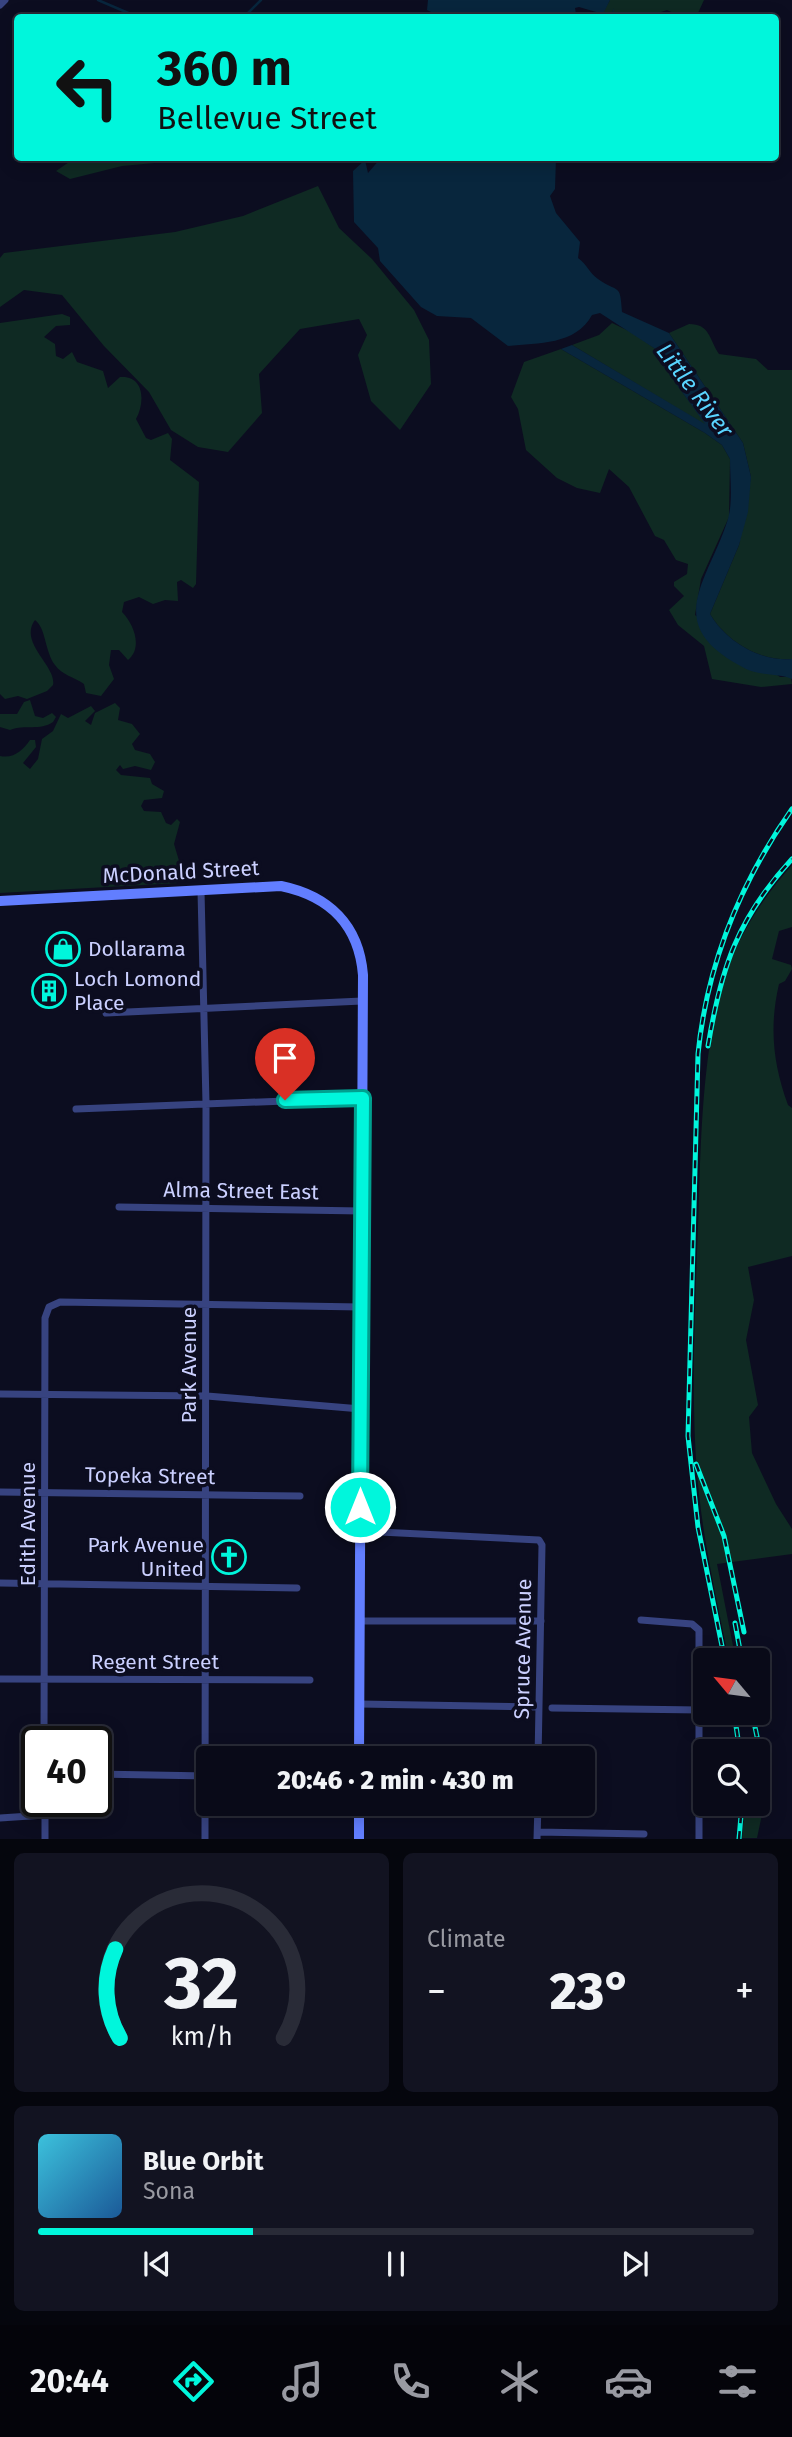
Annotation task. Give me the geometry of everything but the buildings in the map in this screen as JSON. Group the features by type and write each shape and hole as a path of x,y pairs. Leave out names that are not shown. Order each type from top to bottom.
{"street":[{"path":"0,5 5,0"},
{"name":"McDonald Street","path":"0,901 244,887 292,888 325,902 350,929 361,960 362,1002"},
{"name":"Park Avenue","path":"201,891 206,1103 206,1746"},
{"path":"106,1013 362,1002 359,1746"},
{"path":"76,1109 363,1098"},
{"name":"Alma Street East","path":"119,1207 362,1211"},
{"name":"Edith Avenue","path":"44,1726 45,1318 48,1307 60,1302 206,1305"},
{"path":"206,1305 361,1307"},
{"path":"0,1394 206,1396 361,1409"},
{"name":"Topeka Street","path":"0,1492 300,1496"},
{"name":"Spruce Avenue","path":"360,1531 532,1537 539,1540 542,1545 538,1746"},
{"path":"0,1583 298,1588"},
{"path":"641,1620 692,1624 698,1628 698,1648"},
{"path":"360,1621 541,1621"},
{"name":"Regent Street","path":"0,1679 310,1680"},
{"path":"359,1704 539,1707"},
{"path":"552,1708 693,1710"},
{"path":"699,1839 700,1726"},
{"path":"112,1774 196,1776"},
{"name":"Park Avenue","path":"205,1839 206,1816"},
{"path":"359,1816 359,1839"},
{"path":"538,1816 538,1835 644,1834"},
{"path":"0,1818 21,1817"},
{"path":"45,1817 45,1839"}],"green space":[{"path":"610,0 704,0 699,14 676,14 667,10 658,14 603,12"},
{"path":"71,161 176,161 122,166 70,179 56,171"},
{"path":"318,186 339,228 372,259 414,310 429,340 431,384 400,430 371,401 358,355 367,335 359,319 300,329 259,374 262,413 228,452 198,447 171,430 149,392 104,346 62,295 24,290 0,307 0,258 4,253 175,232 243,216"},
{"path":"62,314 70,317 70,325 56,326 44,337 55,344 56,356 63,359 72,352 77,362 103,371 108,388 120,377 134,380 141,391 141,405 136,419 146,438 151,440 168,433 172,439 170,460 199,482 196,584 193,588 181,580 177,582 178,601 165,600 153,604 139,597 124,602 122,612 133,629 135,649 128,660 119,650 111,650 109,665 114,679 101,696 86,693 84,684 58,668 35,620 31,637 53,678 53,685 47,691 27,699 18,696 5,699 0,694 0,323"},
{"path":"612,323 633,333 657,350 657,357 707,426 572,345 599,335"},
{"path":"689,324 701,327 708,333 719,354 756,359 768,370 792,370 792,659 768,657 745,648 725,633 710,614 739,545 751,477 743,443 669,333"},
{"path":"561,349 722,445 730,459 729,517 701,579 695,615 780,677 791,677 792,684 761,687 712,679 704,646 678,625 669,610 684,596 674,586 674,582 687,574 688,564 676,560 664,540 655,536 629,487 609,469 600,493 577,488 557,478 526,450 518,409 511,397 524,362"},
{"path":"30,700 35,716 43,718 52,713 56,717 53,722 43,726 10,730 0,727 0,714 17,714 24,702"},
{"path":"115,703 120,708 118,720 132,724 140,734 132,744 135,750 150,754 155,762 151,770 135,766 123,769 120,765 116,770 121,775 150,778 152,784 164,791 162,798 144,800 141,806 144,811 161,812 166,823 171,825 177,819 180,822 174,844 180,864 172,880 178,883 0,893 0,756 14,755 30,740 35,740 36,747 23,763 30,769 38,759 42,739 53,731 61,714 68,718 91,706 95,711 85,721 91,725 95,713"},
{"path":"792,865 792,927 779,931 772,959 791,965 792,969 785,981 779,984 773,1030 779,1075 788,1105 792,1108 792,1256 748,1267 754,1300 746,1340 758,1405 749,1417 752,1453 776,1504 792,1529 792,1554 717,1564 733,1648 726,1648 705,1536 694,1422 694,1347 703,1112 714,1022 728,968 740,940 773,888"},
{"path":"744,1816 762,1816 757,1838 742,1838"}],"water":[{"path":"428,0 610,0 604,12 609,14 579,7 575,8 576,14 435,14 427,10"},
{"name":"Little River","path":"365,161 368,173 378,161 556,161 555,189 550,196 556,213 580,242 578,258 595,277 619,292 622,312 669,333 743,443 751,477 748,512 739,545 710,614 725,633 745,648 768,657 792,659 792,679 746,669 719,653 704,636 697,619 697,602 702,583 730,512 730,459 722,445 561,349 572,345 705,424 657,357 657,350 600,313 592,315 576,332 555,341 508,346 471,318 437,316 421,307 380,261 378,248 354,222 353,171"}],"waterway":[{"path":"98,0 131,14"},
{"path":"247,14 261,0"}],"railway":[{"path":"722,1648 698,1527 688,1436 698,1054 709,988 729,926 757,866 792,809"},
{"path":"708,1046 719,992 734,946 758,903 792,859"},
{"path":"696,1464 724,1536 744,1632"},
{"path":"735,1623 740,1648"},
{"path":"736,1726 738,1739"},
{"path":"755,1726 758,1739"},
{"path":"739,1839 741,1816"}],"place":[{"name":"Dollarama","path":"63,949"},
{"name":"Loch Lomond Place","path":"49,991"},
{"name":"Park Avenue United","path":"229,1557"}],"route":[{"path":"285,1100 363,1098 360,1507"}]}
